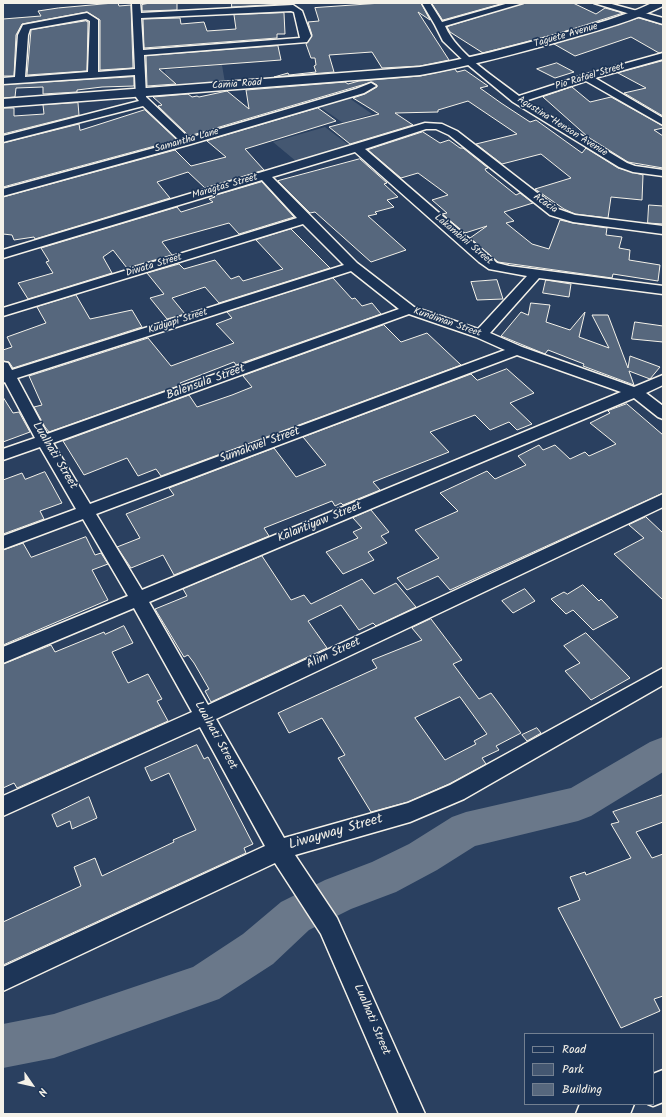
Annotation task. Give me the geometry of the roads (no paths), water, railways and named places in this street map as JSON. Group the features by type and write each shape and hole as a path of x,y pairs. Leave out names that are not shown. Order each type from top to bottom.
{"street":[{"path":"136,3 143,97 187,142"},
{"name":"Agustina Henson Avenue","path":"426,3 440,25 446,39 470,62 517,100 623,165 633,169 663,173"},
{"path":"440,25 519,3"},
{"path":"598,3 663,21"},
{"name":"Taguete Avenue","path":"470,62 639,14 661,3"},
{"path":"137,16 293,8 298,11 306,36 304,40 298,41 139,53"},
{"path":"20,80 23,35 26,27 87,16 94,20 93,75"},
{"name":"Pio Rafael Street","path":"517,100 587,77 661,57"},
{"name":"Camia Road","path":"3,103 143,97 420,71 470,62"},
{"path":"3,81 140,72"},
{"path":"587,77 663,122"},
{"name":"Samantha Lane","path":"3,193 187,142 360,91 371,86"},
{"path":"3,140 143,97"},
{"name":"Maragtas Street","path":"3,254 265,176 426,126 438,126 448,130"},
{"name":"Acacia","path":"448,130 554,212 573,218 663,230"},
{"name":"Lakambini Street","path":"357,148 483,259 500,268 663,290"},
{"name":"Kundiman Street","path":"265,176 305,219 353,266 409,310 481,334 517,350 637,392 663,414"},
{"name":"Diwata Street","path":"3,312 305,219"},
{"name":"Kudyapi Street","path":"5,374 353,266"},
{"path":"481,334 536,274"},
{"name":"Balensula Street","path":"3,455 409,310"},
{"name":"Sumakwel Street","path":"3,542 517,350"},
{"name":"Lualhati Street","path":"5,374 138,598 279,850 329,926 412,1114"},
{"name":"Kalantiyaw Street","path":"3,655 663,380"},
{"name":"Alim Street","path":"3,806 203,716 663,500"},
{"name":"Liwayway Street","path":"3,979 279,850 410,812 457,792 663,676"},
{"path":"592,1114 615,1105"},
{"path":"619,1105 624,1114"}],"waterway":[{"path":"3,1046 54,1036 204,984 258,949 295,916 339,894 382,878 423,857 466,830 578,804 663,753"}]}
